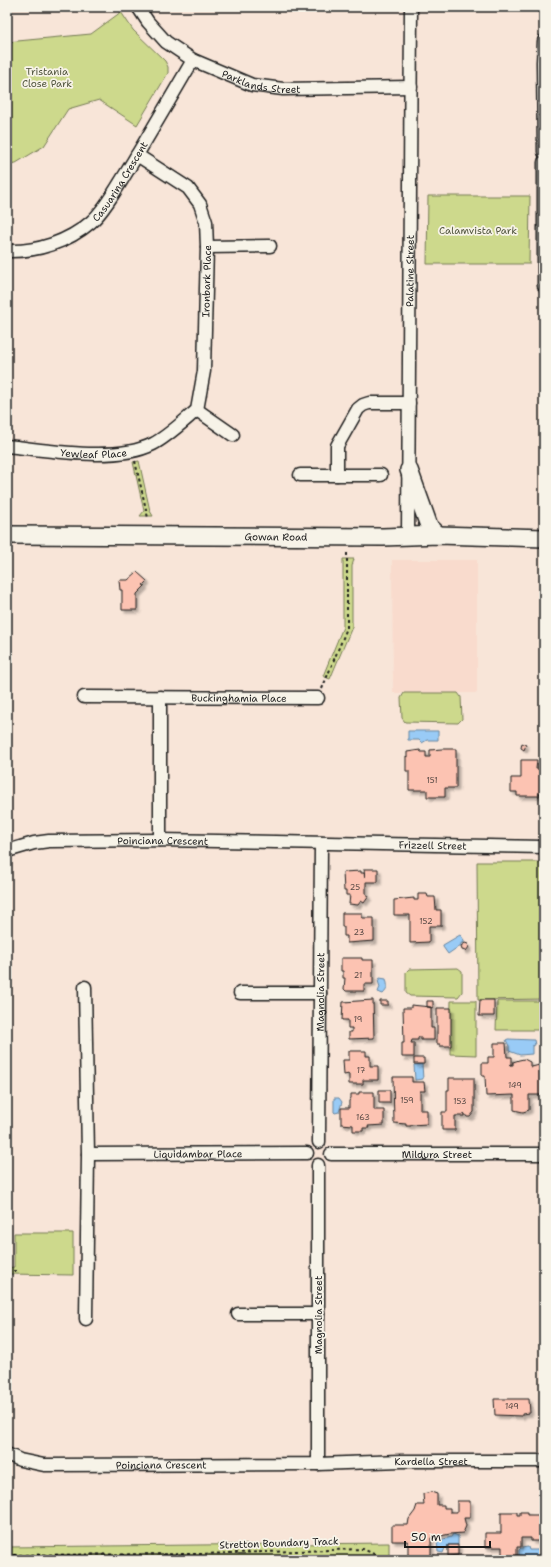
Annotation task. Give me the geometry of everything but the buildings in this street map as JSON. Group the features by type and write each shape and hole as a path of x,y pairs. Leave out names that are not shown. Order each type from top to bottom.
{"main road":[{"path":"409,470 429,526 438,535"},
{"name":"Gowan Road","path":"7,535 438,535 544,538"}],"street":[{"name":"Parklands Street","path":"138,7 148,22 166,42 193,60 252,85 282,89 411,87"},
{"name":"Palatine Street","path":"408,536 411,7"},
{"path":"544,41 544,152"},
{"name":"Casuarina Crescent","path":"7,251 39,249 66,239 92,222 110,199 193,60"},
{"name":"Ironbark Place","path":"137,155 188,188 200,204 206,222 207,247 204,371 197,410"},
{"path":"544,162 544,286"},
{"path":"207,247 270,246"},
{"path":"336,475 337,446 358,409 369,403 409,403"},
{"path":"197,410 233,434"},
{"name":"Yewleaf Place","path":"7,446 101,455 133,452 154,444 197,410"},
{"path":"300,475 382,475"},
{"name":"Buckinghamia Place","path":"84,697 318,698"},
{"path":"160,698 160,840"},
{"name":"Poinciana Crescent","path":"7,851 34,842 49,841 160,840 321,843"},
{"name":"Frizzell Street","path":"321,843 544,847"},
{"name":"Magnolia Street","path":"319,1142 321,843"},
{"path":"85,987 88,1154 86,1319"},
{"path":"240,992 320,993"},
{"path":"319,1142 326,1144 331,1154 328,1161 322,1165 318,1165 312,1163 307,1153 312,1144 319,1142"},
{"name":"Liquidambar Place","path":"88,1154 307,1153"},
{"name":"Mildura Street","path":"331,1154 544,1154"},
{"name":"Magnolia Street","path":"318,1165 318,1464"},
{"path":"238,1314 318,1314"},
{"name":"Poinciana Crescent","path":"7,1454 20,1460 44,1466 318,1464"},
{"name":"Kardella Street","path":"318,1464 401,1461 544,1461"}],"path":[{"path":"133,452 148,518"},
{"path":"318,698 347,628 347,553"},
{"path":"7,1271 16,1271"},
{"name":"Stretton Boundary Track","path":"7,1555 200,1554 363,1549 376,1555 378,1560"}],"shaded area":[{"path":"392,560 477,560 477,693 393,693"}],"green space":[{"name":"Tristania Close Park","path":"121,12 133,30 165,61 168,67 168,73 137,125 99,100 68,109 44,146 16,163 7,164 7,42 91,34"},
{"name":"Calamvista Park","path":"428,196 530,196 529,264 427,264"},
{"path":"139,461 150,511 153,516 140,516 144,511 133,462"},
{"path":"343,559 354,559 352,566 352,627 330,679 323,676 343,627"},
{"path":"404,693 458,693 461,697 462,719 458,723 405,722 402,718 401,698"},
{"path":"477,862 544,862 544,999 478,1000"},
{"path":"458,968 462,971 462,992 458,997 410,996 406,993 406,972 409,969"},
{"path":"451,1001 476,1001 476,1055 450,1054"},
{"path":"497,1001 544,1001 544,1030 496,1030"},
{"path":"14,1233 73,1233 73,1275 7,1274 7,1268 14,1267"},
{"path":"389,1543 389,1560 7,1560 7,1547"}],"water":[{"path":"408,731 438,731 438,740 427,740 422,743 419,740 408,740"},
{"path":"460,935 464,940 464,943 461,943 461,945 448,954 443,945"},
{"path":"380,978 386,979 387,984 387,989 383,994 378,992 380,987 378,981"},
{"path":"506,1040 534,1040 535,1045 532,1046 532,1054 520,1055 509,1051 509,1046"},
{"path":"422,1064 423,1079 415,1080 414,1065"},
{"path":"334,1098 339,1098 342,1102 339,1112 335,1113 334,1112"},
{"path":"453,1534 458,1536 458,1545 448,1545 448,1548 445,1548 443,1553 438,1552 437,1541 451,1537"},
{"path":"528,1547 529,1550 543,1550 542,1558 519,1558 519,1550 521,1548"}]}
